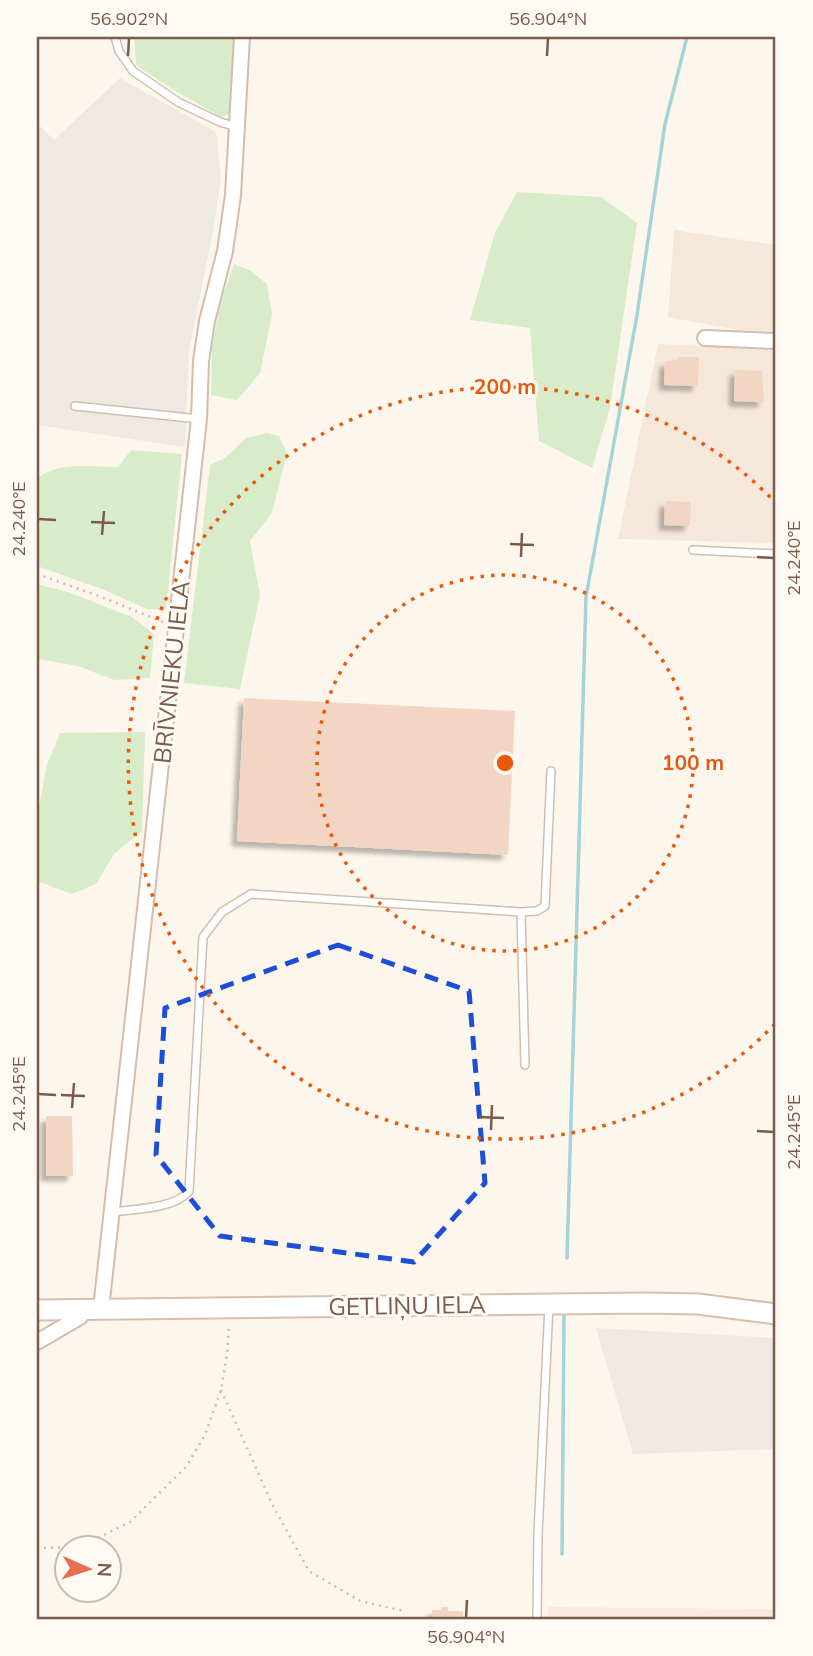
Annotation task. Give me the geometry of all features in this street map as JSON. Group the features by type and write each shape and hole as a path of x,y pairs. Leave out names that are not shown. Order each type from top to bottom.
{"street":[{"name":"BRĪVNIEKU IELA","path":"92,1309 112,1212 199,419 201,361 207,321 225,251 233,195 242,37"},
{"path":"705,338 776,341"},
{"name":"GETLIŅU IELA","path":"37,1310 549,1303 698,1304 776,1314"},
{"path":"37,1342 65,1328 92,1309"}],"lane":[{"path":"115,37 119,51 133,71 178,102 238,128"},
{"path":"75,407 199,419"},
{"path":"694,550 776,554"},
{"path":"112,1212 173,1203 189,1191 203,937 222,912 251,894 537,911 545,906 551,771"},
{"path":"521,912 525,1065"},
{"path":"537,1619 549,1303"}],"path":[{"path":"37,574 176,626"},
{"path":"37,1548 79,1547 130,1522 186,1467 205,1435 221,1390 228,1354 229,1307"},
{"path":"221,1390 273,1506 309,1572 360,1601 404,1611"}],"highlighted area":[{"path":"338,945 469,991 485,1183 414,1262 220,1236 156,1155 165,1008"}],"shaded area":[{"path":"120,78 216,132 221,179 189,351 185,447 37,425 37,123 54,140"},
{"path":"674,230 776,245 776,332 738,330 668,317"},
{"path":"658,344 776,349 776,543 618,539"},
{"path":"596,1328 776,1338 776,1449 633,1454"},
{"path":"548,1607 776,1609 776,1619 548,1619"}],"green space":[{"path":"134,37 237,37 234,112 221,117 140,68 136,64"},
{"path":"517,192 601,197 637,223 610,408 592,468 539,441 530,328 470,320 495,233"},
{"path":"234,264 251,271 267,284 272,315 260,373 237,400 211,395 212,348 220,304"},
{"path":"267,433 279,436 287,453 272,513 250,541 260,595 240,689 184,683 210,465 225,458 246,438"},
{"path":"131,450 182,454 166,610 147,609 102,589 37,566 37,479 45,473 64,467 118,467"},
{"path":"37,584 68,592 132,617 154,634 150,678 114,680 78,666 37,659"},
{"path":"145,732 142,831 114,854 96,884 72,894 37,881 37,818 47,764 60,733"}],"building":[{"path":"678,357 699,357 698,386 664,385 665,361 678,361"},
{"path":"735,370 762,371 764,402 734,401"},
{"path":"665,501 691,502 690,526 664,525"},
{"path":"244,698 515,711 508,855 237,841"},
{"path":"46,1116 72,1116 73,1176 46,1176"},
{"path":"441,1607 448,1607 448,1611 463,1611 463,1619 432,1619 432,1610 441,1610"}],"waterway":[{"path":"567,1258 586,597 637,315 665,124 687,37"},
{"path":"562,1554 564,1314"}]}
